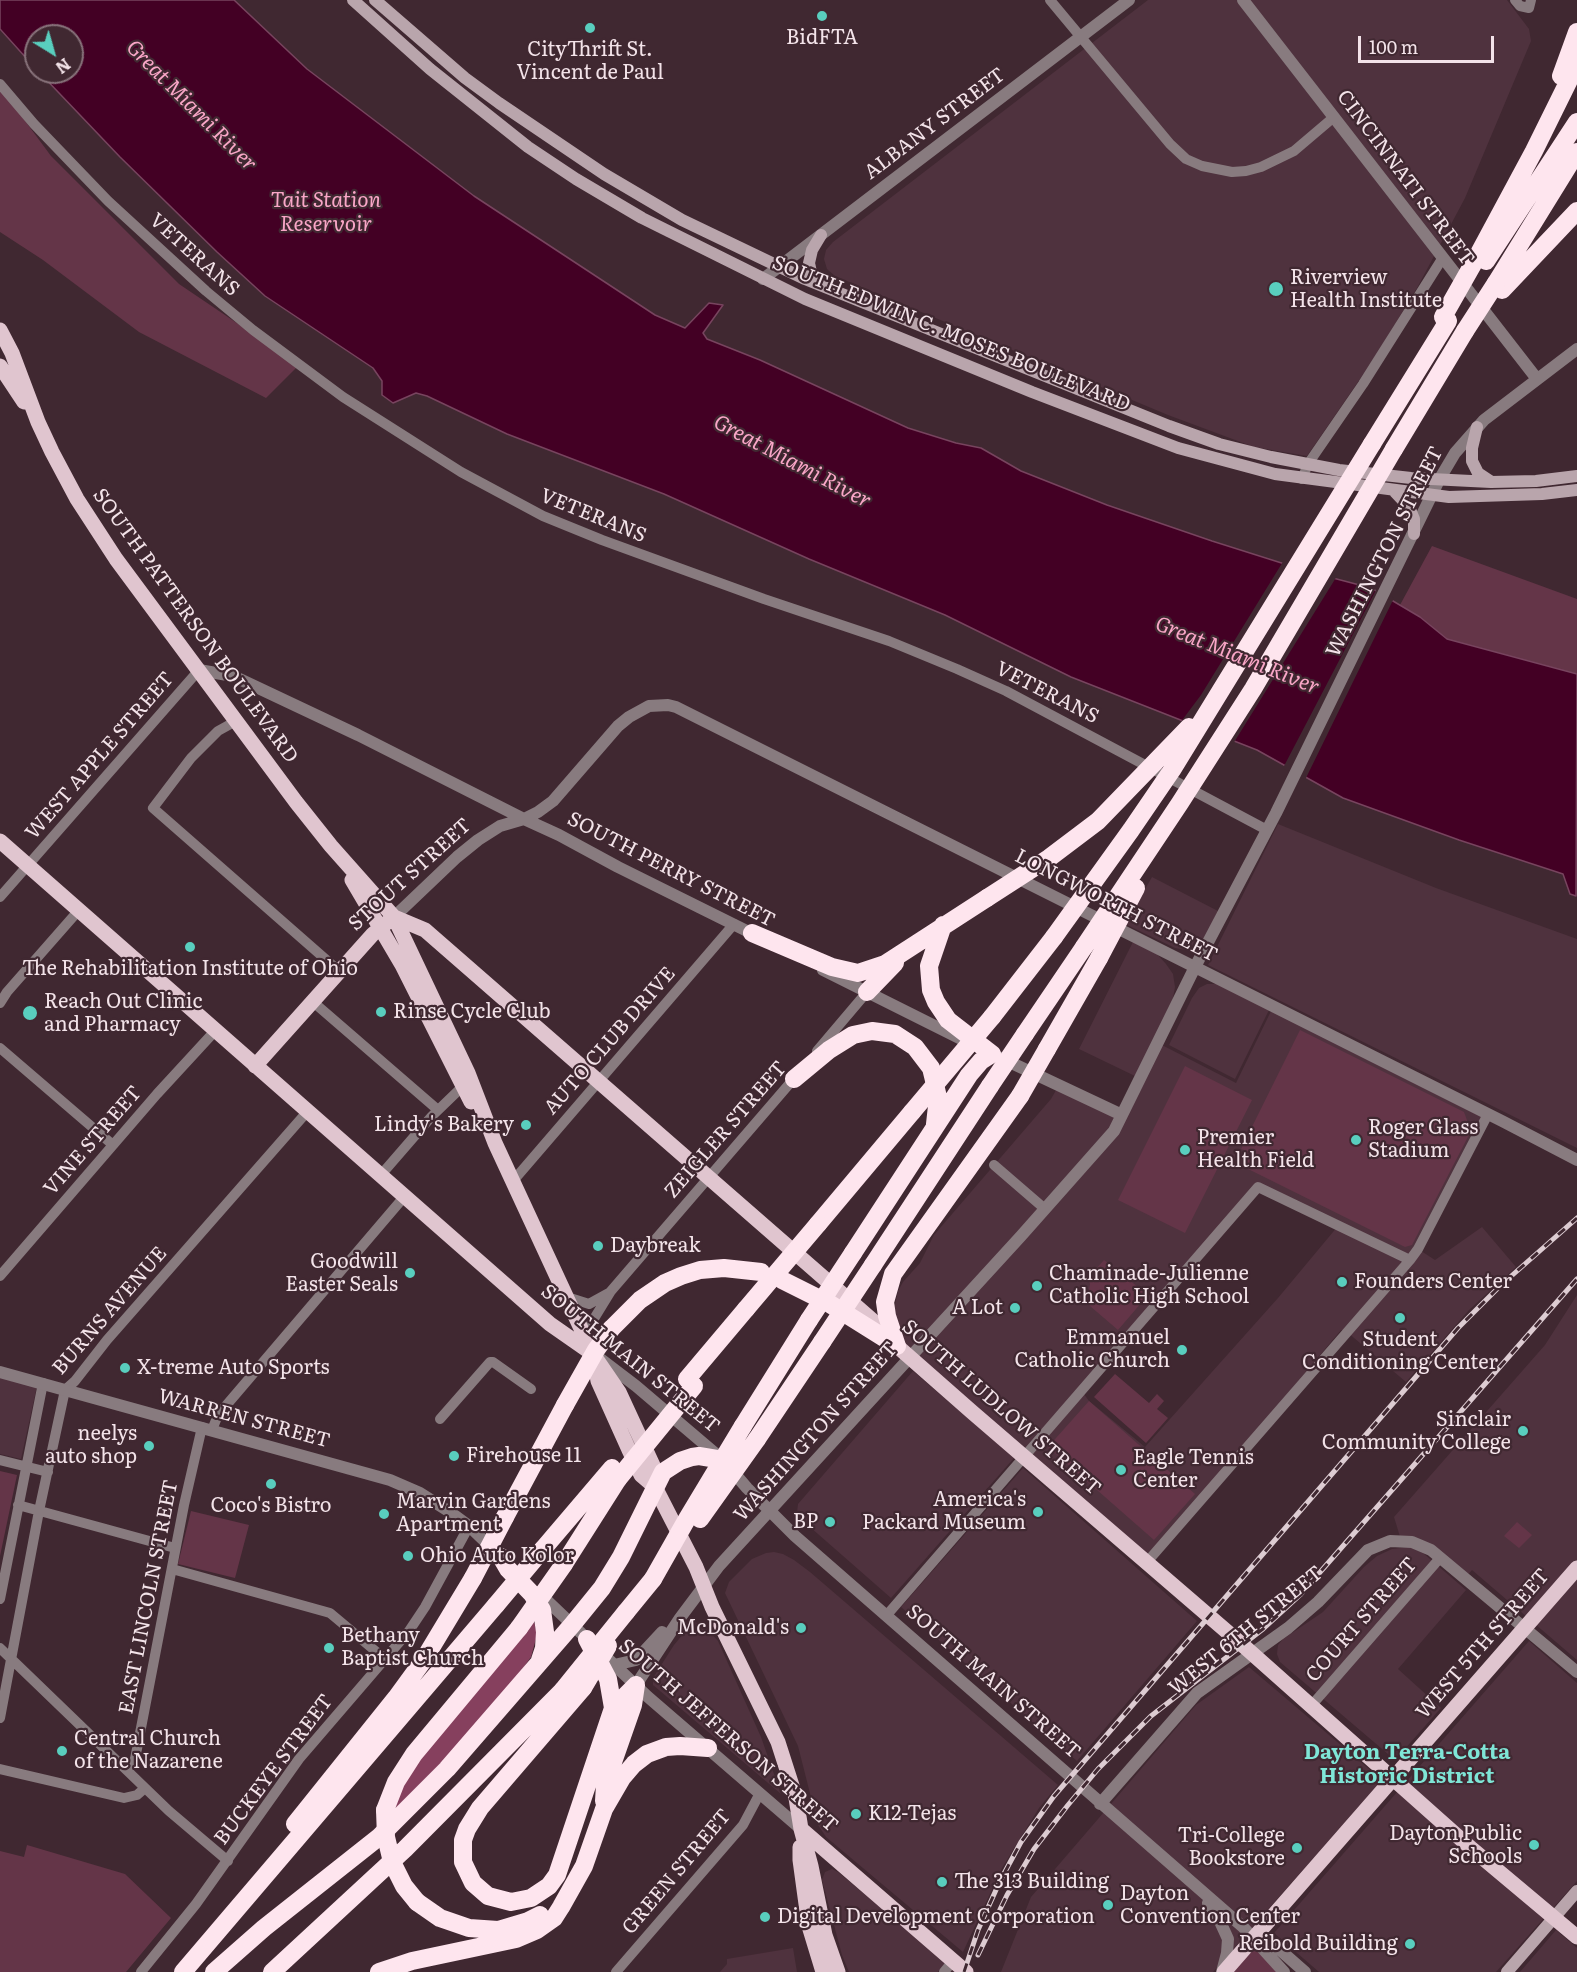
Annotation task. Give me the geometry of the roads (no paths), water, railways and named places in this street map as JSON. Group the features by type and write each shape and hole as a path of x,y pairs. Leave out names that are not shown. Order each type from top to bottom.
{"highway":[{"path":"1480,262 1520,174 1577,32"},
{"path":"1520,174 1534,151 1577,64"},
{"path":"183,1972 543,1549 615,1474 691,1383 743,1312 992,1017 1054,937 1161,787 1372,444 1480,262 1577,122"},
{"path":"272,1972 405,1849 562,1689 653,1580 705,1512 822,1342 1180,803 1258,679 1452,350 1499,286 1577,152"},
{"path":"1499,286 1577,211"},
{"path":"752,933 832,968 858,973 885,964 1049,858 1107,813 1215,699"},
{"path":"903,1352 887,1316 885,1302 893,1274 1020,1096 1099,958 1180,803"},
{"path":"653,1580 743,1426 934,1126 972,1070 992,1054 948,1020 931,990 929,966 943,926"},
{"path":"867,992 922,940"},
{"path":"794,1079 828,1050 853,1035 872,1031 895,1034 915,1047 932,1068 938,1097 934,1126"},
{"path":"254,1888 271,1852 396,1698 443,1630 565,1405 596,1350 611,1329 644,1297 665,1283 681,1276 700,1270 724,1268 761,1272"},
{"path":"782,1280 830,1304 903,1352"},
{"path":"214,1972 326,1878 379,1837 447,1768 602,1588 663,1473 680,1461 699,1456 723,1460"},
{"path":"566,1896 528,1921 498,1930 469,1928 440,1918 417,1902 404,1886 392,1862 386,1837 385,1810 396,1782 414,1754 519,1628 564,1564 615,1474"},
{"path":"501,1557 508,1569 532,1594 543,1614 546,1629 544,1648 537,1665"},
{"path":"626,1612 597,1667 583,1688 480,1808 467,1829 463,1840 464,1862 473,1883 488,1896 510,1902 531,1898 549,1886 557,1875 613,1708 636,1685"},
{"path":"587,1639 608,1679 613,1708"},
{"path":"604,1809 605,1785 633,1705 636,1685"},
{"path":"379,1972 412,1961 516,1939 537,1930 554,1918 584,1866 604,1809 625,1773 644,1756 670,1747 708,1748"},
{"path":"277,1972 292,1953"}],"main road":[{"name":"SOUTH EDWIN C. MOSES BOULEVARD","path":"353,0 458,92 547,160 642,218 805,299 997,377 1176,447 1223,461 1302,479 1449,497 1577,490"},
{"name":"SOUTH EDWIN C. MOSES BOULEVARD","path":"375,0 465,78 604,174 682,220 818,284 1182,431 1219,444 1339,470 1439,480 1491,482 1536,481 1577,476"},
{"path":"818,284 812,277 809,263 812,250 821,235"},
{"name":"SOUTH PATTERSON BOULEVARD","path":"0,330 12,353 38,422 77,499 132,582 388,922 468,1073 495,1143 585,1335 593,1354 598,1381 628,1450 641,1475 655,1487 696,1567 778,1742 794,1787 825,1935 838,1972"},
{"path":"997,377 1005,360"},
{"name":"SOUTH PATTERSON BOULEVARD","path":"0,366 38,422"},
{"path":"1112,423 1119,406"},
{"path":"1477,427 1472,448 1472,461 1478,473 1491,482"},
{"path":"1176,447 1182,431"},
{"path":"1393,490 1409,507 1414,519 1414,534"},
{"name":"SOUTH MAIN STREET","path":"0,841 559,1332 593,1354"},
{"name":"SOUTH PATTERSON BOULEVARD","path":"388,922 402,965 462,1087 495,1143"},
{"name":"STOUT STREET","path":"255,1066 339,971 388,922"},
{"name":"SOUTH LUDLOW STREET","path":"388,922 425,930 872,1320 903,1352 1252,1653 1472,1849 1577,1938"},
{"name":"WEST 5TH STREET","path":"1223,1972 1577,1568"},
{"name":"SOUTH PATTERSON BOULEVARD","path":"801,1829 800,1860 806,1906 811,1935 823,1972"},
{"name":"SOUTH JEFFERSON STREET","path":"801,1829 840,1862 948,1967 966,1972"},
{"path":"814,1879 819,1870 825,1866 840,1862"},
{"path":"1507,1972 1577,1891"}],"street":[{"path":"1050,0 1170,144 1186,159 1202,166 1232,171 1261,167 1294,151 1334,117"},
{"name":"ALBANY STREET","path":"764,279 1130,0"},
{"name":"CINCINNATI STREET","path":"1244,0 1537,379"},
{"path":"1515,0 1520,6 1530,4"},
{"name":"VETERANS","path":"0,84 34,124 108,201 206,291 253,330 338,393 461,472 543,516 602,540 764,599 889,641 957,669 1006,691 1267,830"},
{"path":"1302,479 1308,464 1380,358 1442,259"},
{"name":"WASHINGTON STREET","path":"680,1618 719,1566 769,1511 903,1352 1045,1209 1114,1131 1195,967 1276,813 1439,480 1455,453 1477,427 1498,408 1577,349"},
{"name":"SOUTH PERRY STREET","path":"199,670 232,676 358,735 930,1025 1122,1114"},
{"name":"WEST APPLE STREET","path":"0,897 199,670"},
{"name":"LONGWORTH STREET","path":"634,713 649,706 676,707 1577,1160"},
{"name":"STOUT STREET","path":"388,922 478,840 500,826 538,812 553,801 618,726 634,713"},
{"path":"236,721 218,731 191,758 153,808 339,971"},
{"path":"0,1003 79,910"},
{"name":"AUTO CLUB DRIVE","path":"513,1181 734,924"},
{"name":"ZEIGLER STREET","path":"585,1335 612,1291 867,992"},
{"path":"312,1001 438,1110"},
{"name":"VINE STREET","path":"0,1276 214,1030"},
{"path":"0,1048 113,1145"},
{"path":"380,1176 438,1110 462,1087"},
{"name":"BURNS AVENUE","path":"0,1718 39,1511 65,1390 307,1112"},
{"path":"1147,1562 1410,1260 1418,1249 1488,1114"},
{"path":"994,1165 1045,1209"},
{"path":"886,1616 1258,1187 1410,1260"},
{"name":"EAST LINCOLN STREET","path":"128,1771 135,1759 175,1548 207,1429 404,1197"},
{"name":"ZEIGLER STREET","path":"567,1298 589,1304 612,1291"},
{"name":"SOUTH MAIN STREET","path":"593,1354 630,1381 723,1460 769,1511 1255,1938 1264,1952 1284,1972"},
{"path":"440,1419 490,1362 531,1389"},
{"name":"WARREN STREET","path":"0,1372 390,1480 429,1498 469,1526"},
{"name":"BURNS AVENUE","path":"0,1599 43,1383"},
{"path":"0,1460 48,1472"},
{"path":"18,1505 175,1548"},
{"name":"SOUTH JEFFERSON STREET","path":"469,1526 614,1665 801,1829"},
{"name":"BUCKEYE STREET","path":"141,1972 182,1923 295,1765 409,1631 425,1607 469,1526"},
{"name":"WEST 6TH STREET","path":"1100,1804 1197,1693 1311,1608 1368,1550 1390,1541 1412,1542 1431,1550 1577,1672"},
{"name":"COURT STREET","path":"1311,1706 1440,1558"},
{"path":"172,1569 330,1612 385,1659"},
{"path":"614,1665 636,1660 661,1633 680,1618"},
{"path":"636,1685 680,1618"},
{"path":"0,1648 169,1811 228,1861"},
{"path":"0,1769 124,1798 137,1795 145,1788"},
{"name":"GREEN STREET","path":"616,1972 743,1825 760,1793"},
{"path":"1197,1887 1226,1932 1228,1943 1223,1972"},
{"name":"SOUTH MAIN STREET","path":"1255,1938 1272,1943 1305,1972"}],"water":[{"name":"Tait Station Reservoir","path":"0,0 234,0 307,69 474,196 655,315 685,328 709,303 723,305 703,333 707,339 760,360 908,428 981,448 1021,471 1107,505 1310,572 1371,588 1420,617 1447,639 1577,674 1576,896 1570,894 1563,874 1459,840 1343,798 1257,750 1071,677 945,615 809,559 664,494 507,434 427,396 416,393 393,403 382,395 382,381 373,368 265,296 120,157 50,84 84,84 84,24 24,24 24,56 0,29"}],"railway":[{"path":"964,1972 978,1930 1000,1881 1021,1842 1054,1796 1458,1328 1500,1286 1577,1218"},
{"path":"978,1955 1007,1895 1034,1849 1098,1769 1151,1716 1263,1629 1300,1595 1577,1279"}],"place":[{"name":"BidFTA","path":"822,16"},
{"name":"CityThrift St. Vincent de Paul","path":"590,28"},
{"name":"Riverview Health Institute","path":"1276,289"},
{"name":"The Rehabilitation Institute of Ohio","path":"190,947"},
{"name":"Rinse Cycle Club","path":"381,1012"},
{"name":"Reach Out Clinic and Pharmacy","path":"30,1013"},
{"name":"Lindy's Bakery","path":"526,1125"},
{"name":"Roger Glass Stadium","path":"1356,1140"},
{"name":"Premier Health Field","path":"1185,1150"},
{"name":"Daybreak","path":"598,1246"},
{"name":"Goodwill Easter Seals","path":"410,1273"},
{"name":"Founders Center","path":"1342,1282"},
{"name":"Chaminade-Julienne Catholic High School","path":"1037,1286"},
{"name":"A Lot","path":"1015,1308"},
{"name":"Student Conditioning Center","path":"1400,1318"},
{"name":"Emmanuel Catholic Church","path":"1182,1350"},
{"name":"X-treme Auto Sports","path":"125,1368"},
{"name":"Sinclair Community College","path":"1523,1431"},
{"name":"neelys auto shop","path":"149,1446"},
{"name":"Firehouse 11","path":"454,1456"},
{"name":"Eagle Tennis Center","path":"1121,1470"},
{"name":"Coco's Bistro","path":"271,1484"},
{"name":"America's Packard Museum","path":"1038,1512"},
{"name":"Marvin Gardens Apartment","path":"384,1514"},
{"name":"BP","path":"830,1522"},
{"name":"Ohio Auto Kolor","path":"408,1556"},
{"name":"McDonald's","path":"801,1628"},
{"name":"Bethany Baptist Church","path":"329,1648"},
{"name":"Central Church of the Nazarene","path":"62,1751"},
{"name":"K12-Tejas","path":"856,1814"},
{"name":"Dayton Public Schools","path":"1534,1845"},
{"name":"Tri-College Bookstore","path":"1297,1848"},
{"name":"The 313 Building","path":"942,1882"},
{"name":"Dayton Convention Center","path":"1108,1905"},
{"name":"Digital Development Corporation","path":"765,1917"},
{"name":"Reibold Building","path":"1410,1944"}],"district":[{"name":"Dayton Terra-Cotta Historic District","path":"1407,1765"}],"water label":[{"name":"Great Miami River","path":"191,106"},
{"name":"Great Miami River","path":"792,462"},
{"name":"Great Miami River","path":"1237,656"}]}
